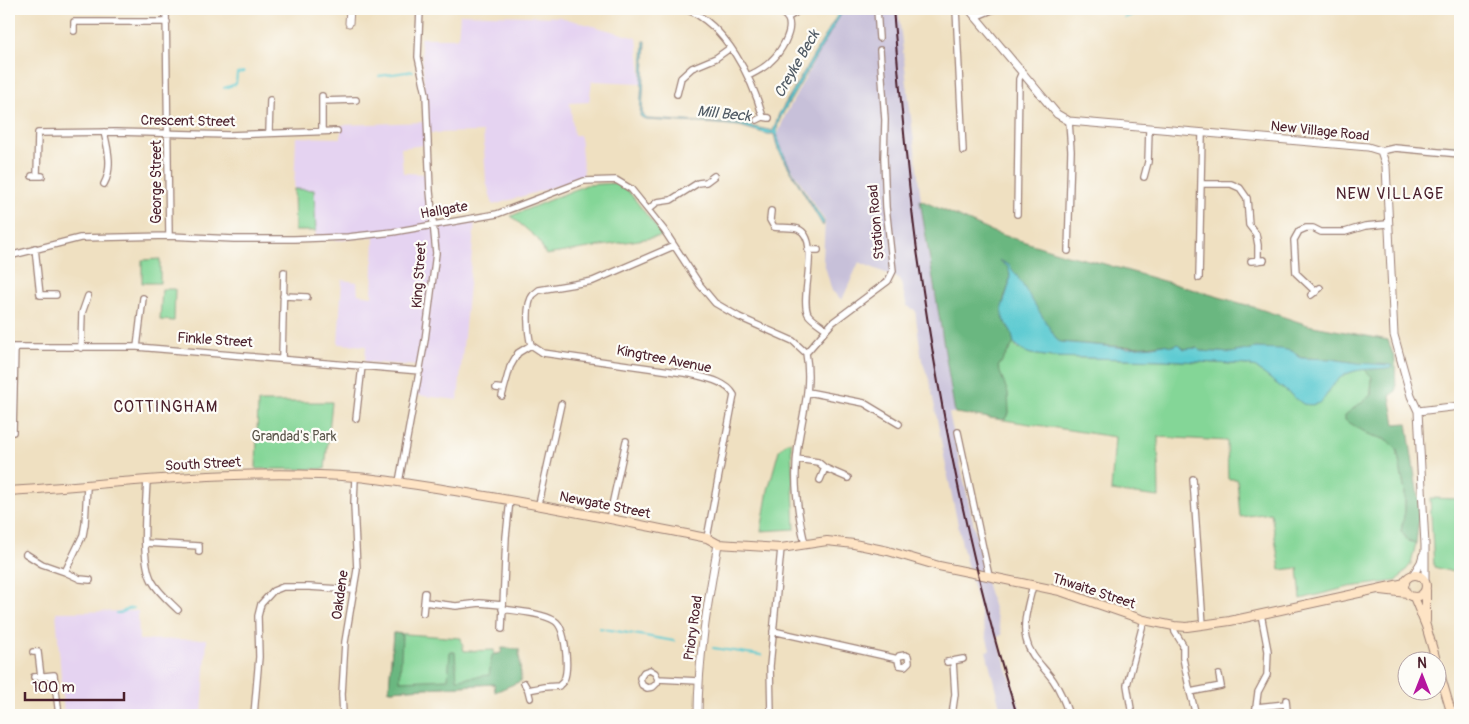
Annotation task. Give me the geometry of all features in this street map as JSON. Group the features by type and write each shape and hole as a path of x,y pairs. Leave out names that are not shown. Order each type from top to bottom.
{"main road":[{"name":"South Street","path":"9,491 147,480 260,474 355,477 399,482"},
{"name":"Newgate Street","path":"399,482 539,504 707,538 718,544 782,548 805,544"},
{"name":"Thwaite Street","path":"805,544 828,541 854,544 939,566 1060,591 1144,620 1174,626 1203,625 1404,583"},
{"path":"1426,626 1425,584 1421,577 1413,575 1404,583 1404,588 1410,595 1426,626 1452,713"},
{"path":"1410,595 1422,594 1425,584"},
{"name":"Thwaite Street","path":"1377,589 1410,595"}],"street":[{"name":"George Street","path":"166,9 168,236"},
{"path":"349,23 350,9"},
{"name":"King Street","path":"399,482 420,371 436,253 430,191 426,94 418,57 420,9"},
{"path":"686,9 697,13 712,25 748,76 766,118 757,120"},
{"path":"748,76 772,60 786,40 789,30 787,18 776,9"},
{"path":"877,9 879,38"},
{"path":"956,9 963,151"},
{"path":"969,9 1057,114 1069,121 1071,151 1068,250"},
{"path":"975,17 994,9"},
{"path":"787,18 795,13"},
{"path":"74,31 74,22 167,22"},
{"path":"669,93 678,94 681,78 692,68 716,58 730,48"},
{"name":"Station Road","path":"806,353 826,329 888,281 892,271 886,207 885,119 880,50"},
{"path":"1017,214 1021,207 1019,79 1022,72"},
{"path":"322,131 322,98 356,100"},
{"path":"269,132 270,100"},
{"name":"New Village Road","path":"1069,121 1368,147 1381,151 1386,166 1387,224 1394,335 1411,396 1418,411 1426,545 1425,584"},
{"path":"1144,177 1148,162 1148,129"},
{"name":"Crescent Street","path":"37,176 38,133 104,132 229,135 269,132 337,131"},
{"path":"104,132 109,163 108,177 104,184"},
{"path":"1198,278 1202,134"},
{"path":"1381,151 1395,148 1460,154"},
{"path":"648,210 657,202 671,200 698,183 706,182 714,176"},
{"name":"Hallgate","path":"9,256 80,238 168,236 253,239 348,237 392,232 498,214 584,181 616,180 631,189 648,210 700,285 715,303 739,317 793,341 806,353"},
{"path":"706,182 711,189"},
{"path":"1201,184 1231,184 1240,188 1247,198 1249,225 1256,234 1261,261 1250,261"},
{"path":"772,211 770,220 774,227 797,229 804,234 807,241 810,270 807,308 809,314 826,329"},
{"path":"1316,292 1296,273 1294,240 1299,231 1306,228 1314,228 1321,232 1345,232 1364,226 1387,224"},
{"path":"496,388 503,393 510,366 518,353 530,345 528,332 530,300 533,294 539,290 592,281 674,246"},
{"path":"35,248 40,295 56,295"},
{"path":"808,250 818,250"},
{"path":"282,358 284,272"},
{"path":"81,348 82,313 88,296"},
{"path":"283,296 307,297"},
{"path":"137,347 142,298"},
{"name":"Kingtree Avenue","path":"530,345 543,352 691,374 714,380 730,388 734,395 707,538"},
{"path":"12,347 13,432"},
{"name":"Finkle Street","path":"12,347 137,347 420,371"},
{"path":"805,544 798,515 795,483 798,447 808,392 809,369 806,353"},
{"path":"356,419 362,366"},
{"path":"808,392 864,402 899,424"},
{"path":"539,504 561,404"},
{"path":"1418,411 1460,406"},
{"path":"958,432 989,576"},
{"path":"609,519 626,441"},
{"path":"797,459 818,462 825,468 848,478"},
{"path":"820,480 825,468"},
{"name":"Oakdene","path":"343,715 342,694 345,642 354,590 357,550 354,504 355,477"},
{"path":"1193,479 1203,625"},
{"path":"147,480 145,558 148,572 153,583 178,610"},
{"path":"65,572 83,536 86,486"},
{"path":"502,629 510,500"},
{"path":"145,543 199,546 199,552"},
{"name":"Priory Road","path":"698,715 698,681 718,544"},
{"path":"1413,575 1421,562 1426,545"},
{"path":"771,715 770,666 782,548"},
{"path":"30,554 42,564 65,572 80,583 90,580"},
{"path":"1033,585 1025,626 1026,639 1036,660 1053,680 1069,715"},
{"path":"254,715 259,657 258,616 261,604 273,591 283,588 309,587 354,590"},
{"path":"423,613 425,593"},
{"path":"172,604 178,600"},
{"path":"424,602 456,606 480,603 556,621 560,627 567,656 564,680 559,686 528,690"},
{"path":"1255,715 1258,692 1267,676 1268,651 1261,614"},
{"path":"1132,715 1127,685 1144,620"},
{"path":"1174,626 1175,632 1183,645 1190,692 1196,715"},
{"path":"774,630 898,659"},
{"path":"33,652 38,652 38,677 54,675 59,715"},
{"path":"952,715 955,694 950,662 962,658"},
{"path":"1190,692 1221,686 1218,675"},
{"path":"658,678 698,681"},
{"path":"524,683 530,698"},
{"path":"1257,707 1286,702 1287,711"},
{"path":"1452,713 1460,711"}],"shaded area":[{"path":"842,9 898,9 925,234 955,413 949,413 987,585 1002,635 997,637 1022,715 1002,715 986,651 990,650 963,549 930,382 922,361 915,310 907,306 900,279 859,262 842,300 832,291 823,259 825,221 775,142 785,116"},
{"path":"460,14 560,17 637,38 642,83 592,81 589,102 570,103 574,135 580,135 584,178 493,205 486,181 483,132 425,133 425,145 401,148 403,173 426,174 432,228 475,221 458,400 416,395 419,366 365,362 366,346 338,344 342,280 357,282 358,294 372,296 374,236 343,240 316,239 314,190 294,189 296,137 341,138 341,125 425,122 420,38 458,38"},
{"path":"138,611 139,640 207,639 202,715 64,715 56,612"}],"green space":[{"path":"616,183 629,192 663,236 546,255 538,239 511,216 586,185"},
{"path":"294,189 314,190 316,231 295,231"},
{"path":"920,200 993,232 1067,255 1257,308 1308,325 1388,340 1395,360 1396,391 1390,396 1395,424 1407,423 1420,511 1416,543 1408,541 1401,531 1405,511 1405,492 1397,450 1387,440 1368,434 1345,420 1345,415 1371,395 1372,377 1358,363 1331,359 1301,358 1292,351 1256,348 1231,353 1200,351 1197,348 1184,349 1176,345 1161,344 1123,347 1060,342 1057,341 1010,270 1009,285 1004,298 1003,318 1011,331 1014,343 998,367 1008,393 1009,413 1004,420 955,413"},
{"path":"160,259 160,283 142,283 142,260"},
{"path":"162,289 175,289 174,321 160,320"},
{"path":"1014,343 1017,348 1031,354 1052,357 1165,360 1249,365 1256,368 1303,403 1311,404 1322,400 1340,377 1364,368 1372,377 1368,434 1387,440 1397,450 1405,492 1405,511 1401,531 1408,541 1416,543 1411,564 1397,581 1349,587 1301,599 1298,568 1280,570 1271,513 1240,517 1237,479 1228,479 1227,441 1158,437 1159,497 1111,491 1115,437 1004,420 1009,413 998,367"},
{"name":"Grandad's Park","path":"258,402 332,402 325,469 256,469"},
{"path":"787,442 791,442 795,529 761,531 768,490 779,450"},
{"path":"1430,498 1460,499 1460,574 1434,567"},
{"path":"393,633 461,638 464,651 494,650 495,684 389,690"},
{"path":"393,633 402,634 400,681 448,679 450,652 455,652 457,679 489,675 492,655 501,653 502,648 519,649 521,681 495,692 494,684 389,690"}],"water":[{"path":"841,9 844,9 782,115 777,130 778,140 788,164 824,222 823,226 778,149 774,134 767,134 740,126 646,120 640,116 644,41 646,41 642,112 647,119 740,124 773,131 779,114"},
{"path":"999,260 1009,265 1060,342 1128,348 1179,344 1184,349 1197,348 1200,351 1231,353 1256,348 1281,349 1292,351 1301,358 1331,359 1391,365 1392,367 1359,370 1346,374 1335,383 1321,401 1311,405 1303,404 1256,368 1249,365 1165,360 1052,357 1031,354 1023,351 1014,343 1011,331 1003,318 1002,307 1009,285 1010,274 1008,267"}],"waterway":[{"path":"1124,18 1146,9"},
{"path":"379,76 413,71"},
{"path":"224,88 236,84 237,73 244,72"},
{"path":"1440,146 1460,147"},
{"path":"116,613 134,608"},
{"path":"599,628 674,641"},
{"path":"713,648 761,655"}],"railway":[{"path":"893,9 913,220 935,367 971,543 1000,658 1017,715"}],"district":[{"name":"NEW VILLAGE","path":"1390,194"},
{"name":"COTTINGHAM","path":"166,407"}],"water label":[{"name":"Creyke Beck","path":"797,64"},
{"name":"Mill Beck","path":"724,114"}]}
